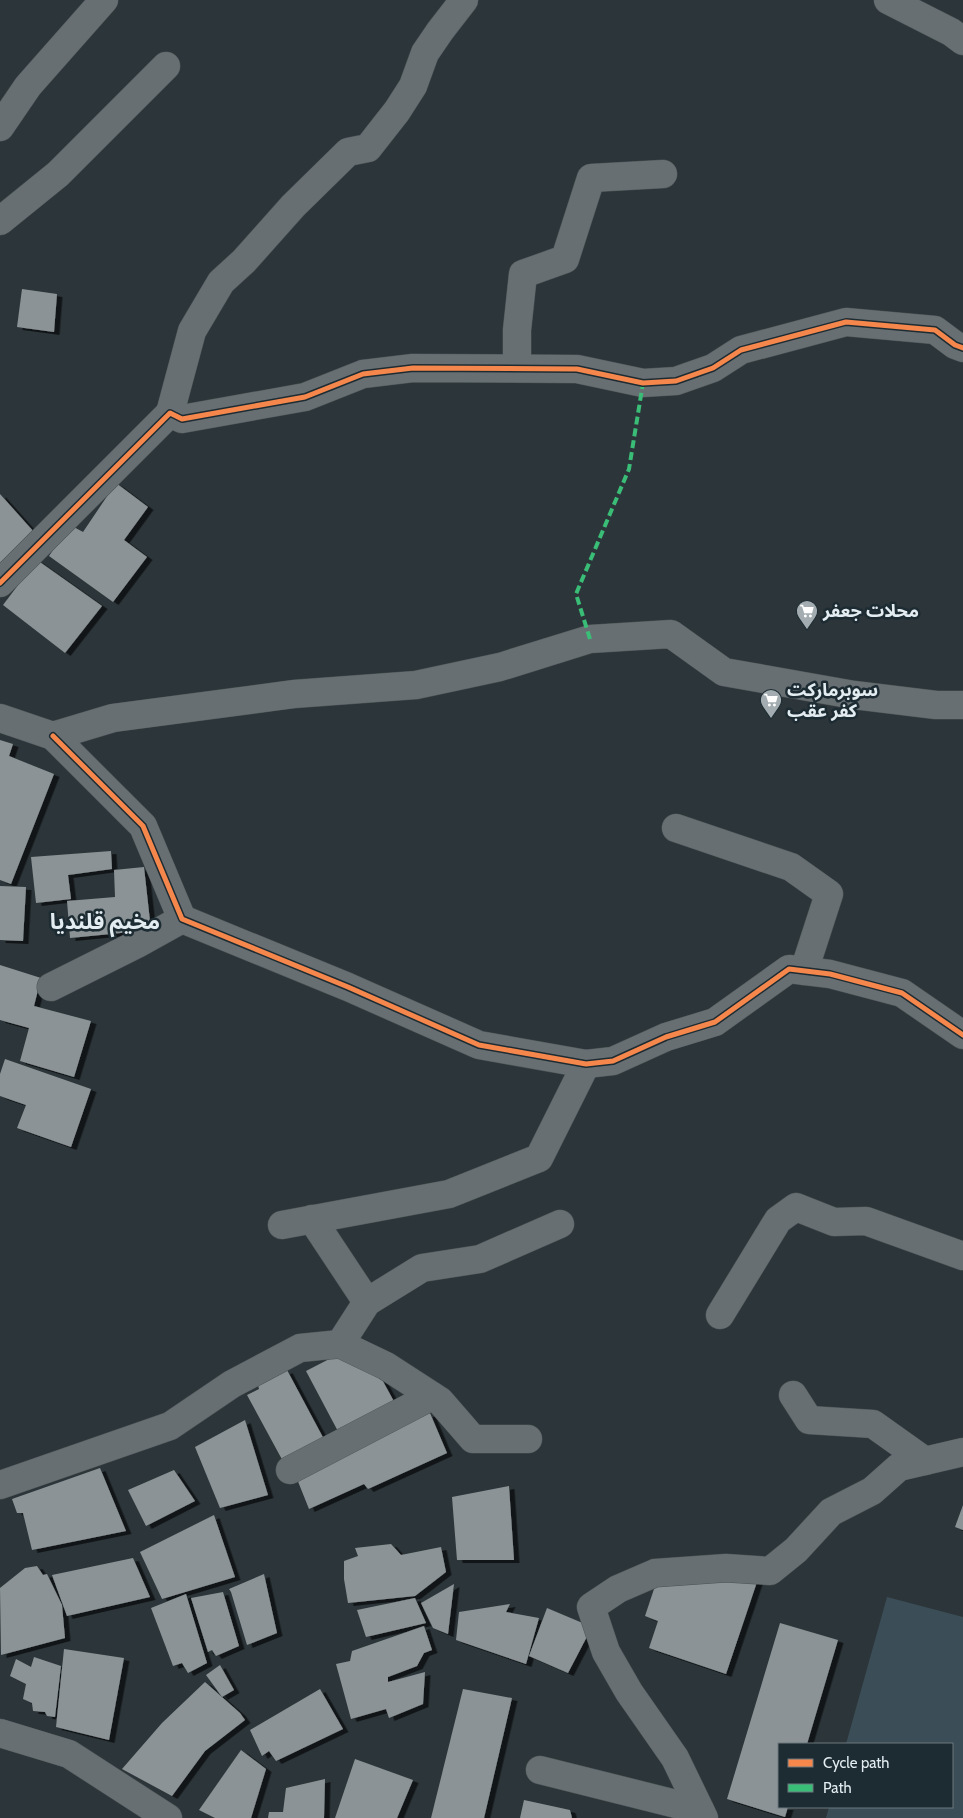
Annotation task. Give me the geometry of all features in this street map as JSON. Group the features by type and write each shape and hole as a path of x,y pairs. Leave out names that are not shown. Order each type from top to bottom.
{"street":[{"path":"0,127 28,86 104,0"},
{"path":"0,583 170,413 192,331 221,282 244,262 293,206 348,152 368,148 397,111 413,86 425,53 464,0"},
{"path":"888,0 951,32 963,41"},
{"path":"1,217 58,174 166,66"},
{"path":"517,368 517,330 522,274 565,259 592,178 663,174"},
{"path":"170,413 182,419 305,397 364,374 403,369 577,369 642,383 676,381 713,368 741,350 846,322 935,330 956,346 963,348"},
{"path":"53,736 113,718 294,694 416,685 500,667 590,639 671,634 724,672 854,695 936,705 963,705"},
{"path":"0,718 53,736 143,826 182,919 348,987 479,1045 586,1064 613,1061 666,1037 714,1022 789,968 830,974 902,992 963,1035"},
{"path":"676,828 791,867 829,894 804,971"},
{"path":"52,987 182,919"},
{"path":"282,1225 448,1194 539,1158 586,1064"},
{"path":"720,1314 778,1220 796,1207 834,1222 866,1221 963,1256"},
{"path":"312,1219 367,1302"},
{"path":"340,1344 367,1302 422,1268 480,1259 560,1224"},
{"path":"0,1485 170,1426 232,1384 300,1348 340,1344 386,1366 440,1401 473,1439 528,1439"},
{"path":"792,1395 809,1420 873,1424 926,1461"},
{"path":"290,1470 432,1396"},
{"path":"702,1814 675,1758 629,1692 606,1652 591,1606 618,1589 655,1573 726,1568 770,1571 796,1550 830,1512 872,1491 899,1467 963,1452"},
{"path":"0,1734 69,1754 168,1818"},
{"path":"540,1770 702,1814"}],"shaded area":[{"path":"887,1597 963,1617 963,1818 826,1818 829,1808 953,1808 953,1743 846,1743"}],"building":[{"path":"22,289 57,294 54,332 17,327"},
{"path":"116,483 148,507 124,540 147,557 113,602 49,556 70,525 83,532"},
{"path":"0,494 34,532 0,572"},
{"path":"37,560 102,606 65,653 3,605"},
{"path":"0,740 13,744 9,756 54,774 11,884 0,880"},
{"path":"111,851 112,869 68,875 71,899 36,903 31,857"},
{"path":"144,867 151,930 70,938 67,901 115,897 114,870"},
{"path":"0,886 26,887 23,941 0,940"},
{"path":"0,965 41,978 34,1006 91,1021 74,1077 20,1061 29,1028 0,1020"},
{"path":"5,1059 91,1089 71,1147 17,1128 26,1105 0,1096 0,1074"},
{"path":"337,1355 379,1374 397,1407 341,1437 306,1371"},
{"path":"287,1370 326,1443 285,1465 247,1395 259,1389 258,1385"},
{"path":"430,1413 447,1453 368,1489 364,1484 309,1509 295,1474"},
{"path":"245,1420 268,1495 220,1508 195,1447"},
{"path":"100,1468 126,1531 32,1550 23,1513 17,1513 12,1499"},
{"path":"174,1470 195,1501 146,1526 128,1490"},
{"path":"509,1486 514,1560 457,1560 452,1497"},
{"path":"963,1505 963,1530 955,1527"},
{"path":"214,1515 235,1577 162,1599 140,1552"},
{"path":"391,1544 401,1555 441,1547 446,1572 415,1596 348,1603 344,1579 344,1561 358,1556 355,1548"},
{"path":"133,1558 150,1597 67,1616 52,1575"},
{"path":"37,1566 43,1575 47,1574 62,1605 65,1638 1,1655 0,1588 25,1568"},
{"path":"727,1572 757,1582 726,1674 649,1648 658,1621 645,1616 656,1583"},
{"path":"264,1574 277,1633 247,1645 229,1589"},
{"path":"454,1584 448,1634 433,1628 421,1603"},
{"path":"223,1592 239,1646 216,1656 212,1650 208,1652 191,1598"},
{"path":"186,1594 207,1663 188,1673 182,1663 173,1666 151,1608"},
{"path":"415,1598 426,1623 366,1637 357,1610"},
{"path":"510,1604 506,1612 539,1618 526,1664 456,1640 459,1612"},
{"path":"547,1608 592,1627 568,1673 529,1656"},
{"path":"780,1623 838,1640 807,1743 778,1743 778,1808 788,1808 785,1817 727,1799"},
{"path":"424,1626 432,1650 424,1653 417,1666 388,1677 388,1682 425,1672 423,1704 389,1718 386,1709 351,1719 336,1664 350,1661 352,1651"},
{"path":"64,1649 124,1658 109,1740 56,1727"},
{"path":"34,1657 61,1666 55,1717 47,1716 45,1712 33,1711 32,1703 23,1699 26,1684 10,1676 16,1659 31,1667"},
{"path":"220,1665 234,1690 222,1697 206,1675"},
{"path":"205,1682 240,1713 245,1720 205,1751 172,1796 122,1769 162,1723"},
{"path":"320,1689 343,1729 276,1761 269,1751 262,1756 250,1730"},
{"path":"463,1689 512,1698 484,1818 431,1818"},
{"path":"241,1750 266,1769 251,1818 215,1818 199,1810"},
{"path":"355,1759 413,1780 397,1818 335,1818"},
{"path":"325,1779 324,1818 268,1818 269,1812 283,1812 286,1788"},
{"path":"524,1800 570,1810 572,1818 520,1818"}],"marked path":[{"path":"590,639 576,594 629,469 643,383"}],"cycle path":[{"path":"0,583 170,413 182,419 305,397 363,374 413,368 577,369 643,383 676,381 713,368 741,350 846,322 935,330 955,345 963,348"},
{"path":"53,736 143,826 182,919 348,987 479,1045 586,1064 613,1061 666,1037 715,1022 789,969 830,974 902,993 963,1035"}],"place":[{"name":"محلات جعفر","path":"807,630"},
{"name":"سوبرماركت كفر عقب","path":"771,719"}],"district":[{"name":"مخيم قلنديا","path":"105,921"}]}
